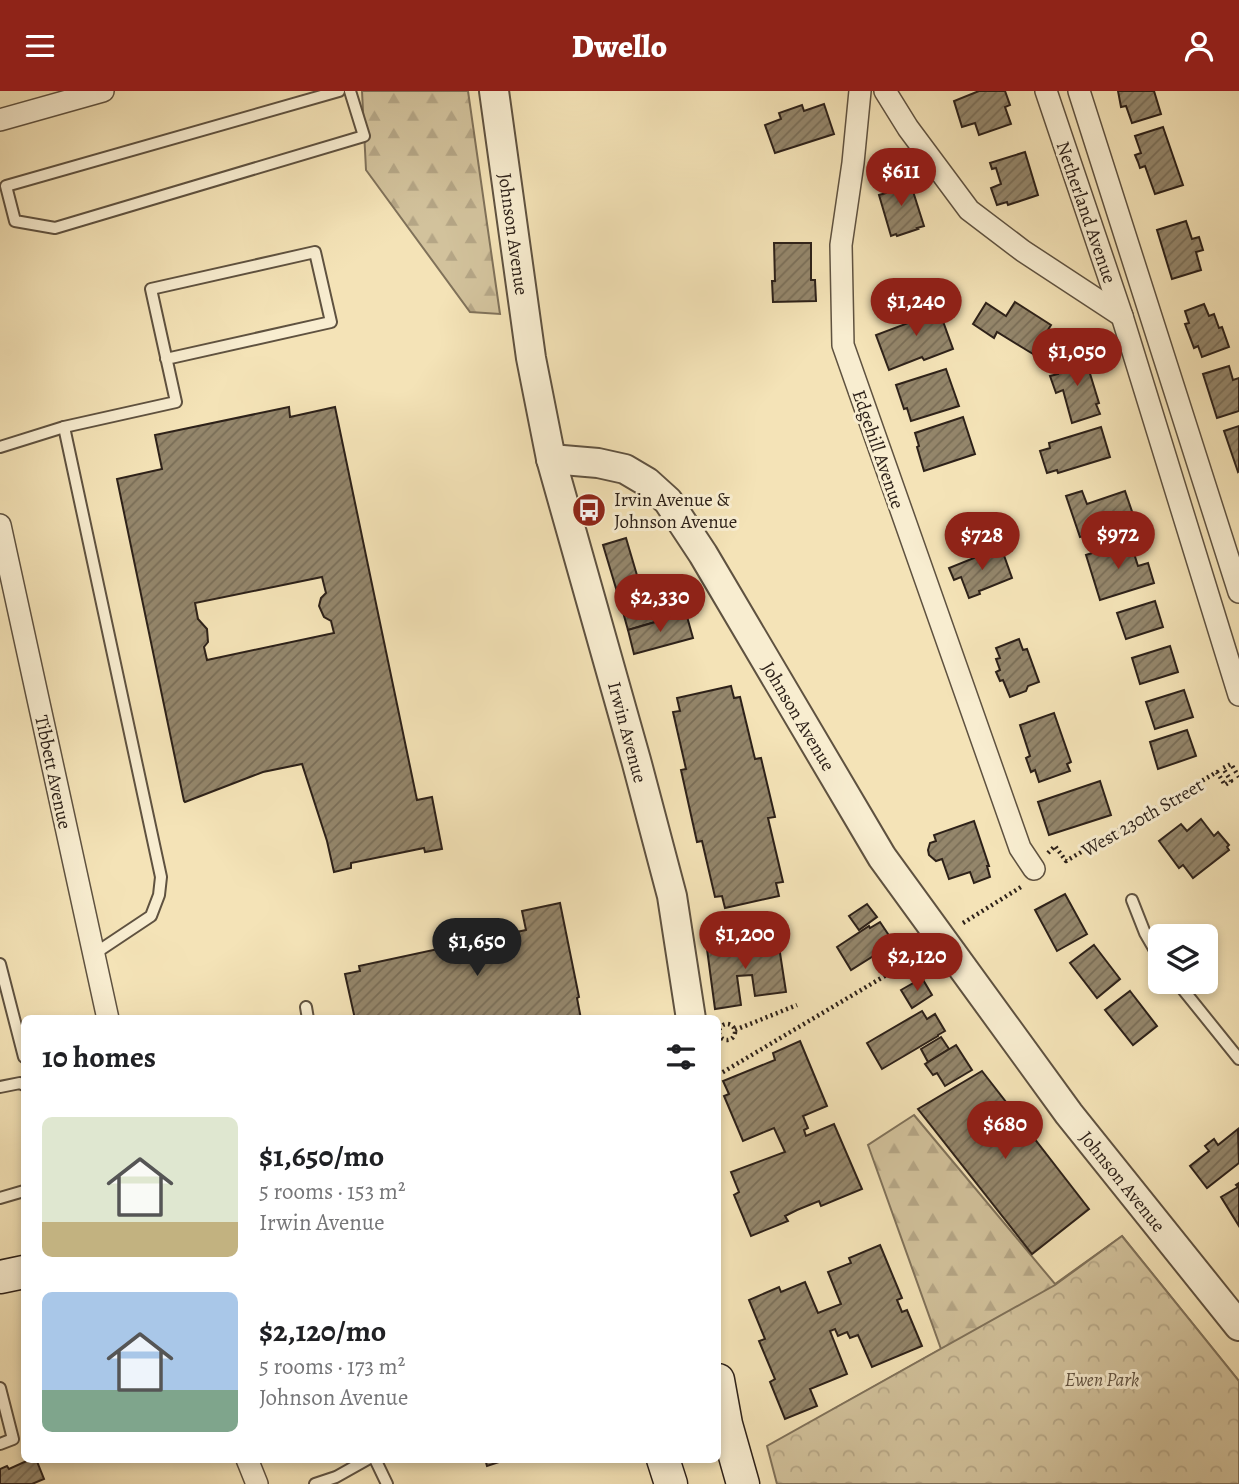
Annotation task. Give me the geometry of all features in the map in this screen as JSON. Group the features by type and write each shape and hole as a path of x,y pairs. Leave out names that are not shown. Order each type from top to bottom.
{"main road":[{"path":"0,1277 21,1273"},
{"path":"722,1418 743,1484"},
{"path":"664,1463 671,1484"}],"street":[{"path":"0,120 103,91"},
{"name":"Johnson Avenue","path":"494,91 531,358 551,459 598,463 625,469 647,482 668,501 703,554 883,857 1069,1114 1239,1326"},
{"name":"Edgehill Avenue","path":"860,91 841,245 843,345 1020,848 1034,869"},
{"path":"885,91 908,128 969,210 1023,251 1122,316"},
{"name":"Netherland Avenue","path":"1046,91 1122,316 1239,695"},
{"name":"Netherland Avenue","path":"1079,91 1239,592"},
{"name":"Irwin Avenue","path":"551,459 672,896 689,1015"},
{"name":"Tibbett Avenue","path":"0,525 107,1015"},
{"path":"249,1463 257,1484"}],"lane":[{"path":"339,91 6,186 15,221 55,228 364,137 350,91"},
{"path":"0,447 64,427 176,402 166,359 151,289 315,252 331,322 166,359"},
{"path":"64,427 160,877 159,895 151,916 94,954"},
{"path":"1132,900 1148,938"},
{"path":"0,964 21,1045"},
{"path":"1187,994 1239,1059"},
{"path":"0,1087 21,1084"},
{"path":"0,1198 21,1192"},
{"path":"0,1388 19,1437 0,1444"},
{"path":"315,1484 336,1477 361,1463"},
{"path":"377,1463 387,1484"}],"path":[{"name":"West 230th Street","path":"960,925 1020,890 1034,869 1055,846 1066,861 1217,772 1225,785 1231,781 1223,768 1231,764 1239,777"},
{"path":"721,1073 915,958"},
{"path":"735,1030 797,1005"},
{"path":"721,1028 725,1024 735,1030"},
{"path":"721,1036 730,1039 735,1030"}],"green space":[{"path":"362,91 468,91 500,314 470,312 366,170"},
{"name":"Ewen Park","path":"914,1115 1055,1284 1122,1236 1239,1381 1239,1484 1080,1484 834,1409 941,1349 868,1145"},
{"name":"Ewen Park","path":"1122,1236 1239,1381 1239,1484 777,1484 767,1446 1055,1285"}],"building":[{"path":"979,91 1005,91 1010,105 1005,107 1011,124 979,135 975,123 962,127 954,101"},
{"path":"1118,91 1154,91 1161,114 1132,123 1126,106 1121,107"},
{"path":"824,104 834,134 775,153 765,125 781,119 779,113 802,105 804,111"},
{"path":"1163,127 1183,185 1155,194 1145,166 1140,168 1135,155 1141,153 1135,136"},
{"path":"1025,152 1038,195 1008,205 1007,202 997,205 991,188 1001,184 996,168 992,169 990,163"},
{"path":"906,178 908,186 911,185 924,226 891,236 879,195 886,193 884,184"},
{"path":"1186,221 1192,239 1199,237 1203,250 1196,252 1201,270 1172,279 1157,230"},
{"path":"774,243 811,243 811,280 815,280 816,301 773,302"},
{"path":"936,302 953,349 889,370 876,335 911,322 908,312"},
{"path":"1015,302 1051,325 1033,354 997,332 994,338 973,324 986,303 1006,316"},
{"path":"1204,304 1209,316 1214,314 1219,328 1222,327 1229,347 1202,357 1198,346 1194,348 1185,324 1189,323 1185,311"},
{"path":"1084,354 1100,414 1072,423 1063,390 1056,393 1050,376 1058,374 1054,364"},
{"path":"1229,366 1233,380 1239,378 1239,411 1217,418 1203,374"},
{"path":"946,369 959,406 911,421 896,385"},
{"path":"289,407 290,417 335,407 417,800 432,797 442,849 425,852 424,848 351,863 351,868 334,872 302,764 263,772 184,801 117,479 162,469 155,435","holes":["322,577 326,593 319,606 324,617 331,621 334,633 207,660 204,647 208,642 207,629 198,619 195,603"]},
{"path":"963,417 975,454 924,471 915,433"},
{"path":"1239,426 1239,471 1238,472 1224,431"},
{"path":"1101,427 1110,457 1058,473 1057,470 1047,473 1040,451 1050,448 1049,443"},
{"path":"1082,491 1087,504 1125,491 1138,529 1099,542 1095,532 1080,537 1066,496"},
{"path":"626,538 644,599 621,605 603,545"},
{"path":"1130,541 1138,566 1148,563 1154,583 1100,600 1086,555"},
{"path":"1001,547 1012,578 979,591 980,594 969,598 961,577 954,580 949,568"},
{"path":"679,589 686,613 628,630 621,605"},
{"path":"1155,601 1163,627 1126,639 1117,613"},
{"path":"686,613 693,638 634,654 628,630"},
{"path":"1019,639 1023,650 1027,649 1039,682 1010,697 1003,680 1000,681 996,672 1000,670 996,659 1000,658 996,648"},
{"path":"1170,646 1178,672 1140,684 1132,658"},
{"path":"731,686 734,698 740,697 755,759 761,758 775,817 768,818 783,882 776,883 779,896 725,908 722,896 715,897 702,841 697,842 681,770 686,769 673,712 680,711 677,698"},
{"path":"1184,690 1193,717 1155,729 1146,702"},
{"path":"1054,713 1071,762 1067,764 1070,771 1039,782 1035,770 1031,772 1026,758 1030,756 1020,725"},
{"path":"1187,730 1196,756 1158,769 1150,742"},
{"path":"1100,781 1111,815 1049,835 1038,802"},
{"path":"1201,819 1214,836 1218,832 1229,845 1229,850 1193,878 1183,865 1179,868 1159,841 1181,824 1187,831"},
{"path":"974,821 990,877 974,883 970,872 949,879 942,859 936,861 929,855 930,843 936,841 934,835"},
{"path":"1065,894 1087,934 1057,951 1035,910"},
{"path":"560,903 580,1015 354,1015 345,974 360,971 359,966 526,930 522,911"},
{"path":"867,904 877,917 859,930 849,916"},
{"path":"880,922 894,943 851,970 837,947"},
{"path":"778,940 786,992 755,996 752,975 737,976 741,1005 715,1009 707,949"},
{"path":"1094,945 1120,979 1097,998 1070,963"},
{"path":"922,978 932,995 912,1008 901,990"},
{"path":"1130,991 1157,1026 1133,1045 1105,1010"},
{"path":"922,1011 927,1019 935,1014 945,1031 882,1069 867,1043"},
{"path":"941,1037 949,1049 928,1062 921,1049"},
{"path":"800,1041 827,1106 803,1116 808,1128 804,1130 806,1136 834,1124 862,1189 821,1206 819,1201 797,1210 785,1216 788,1221 751,1236 734,1195 739,1192 731,1172 785,1152 774,1128 743,1141 724,1096 729,1094 723,1081 775,1060 773,1053"},
{"path":"956,1045 972,1070 945,1086 937,1073 933,1075 925,1064"},
{"path":"982,1071 1089,1209 1032,1254 918,1109"},
{"path":"1238,1129 1239,1163 1207,1188 1190,1166 1209,1151 1205,1146 1214,1139 1218,1145"},
{"path":"1239,1183 1239,1226 1221,1197 1238,1187 1236,1185"},
{"path":"880,1245 902,1298 897,1300 902,1312 907,1310 922,1346 872,1367 858,1335 850,1338 847,1332 838,1336 835,1329 830,1331 847,1374 810,1389 817,1406 785,1419 770,1382 775,1379 759,1341 765,1339 749,1300 779,1287 781,1292 805,1282 818,1313 841,1304 828,1272 851,1263 849,1258"},
{"path":"22,1463 38,1463 44,1479 32,1484 0,1484 0,1469 7,1466 9,1469"}],"place":[{"name":"Irvin Avenue & Johnson Avenue","path":"589,510"}]}
